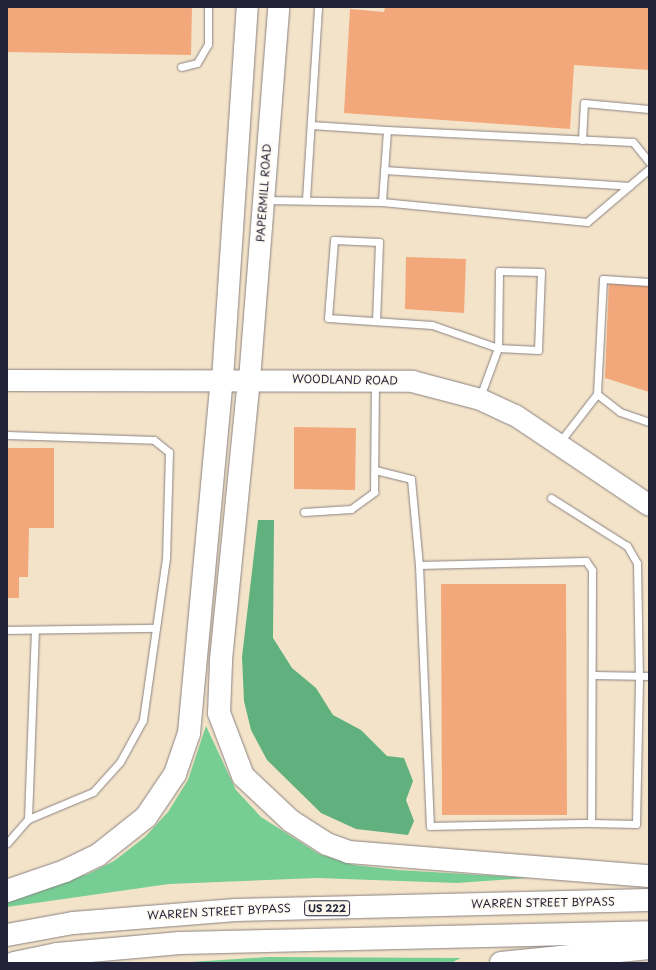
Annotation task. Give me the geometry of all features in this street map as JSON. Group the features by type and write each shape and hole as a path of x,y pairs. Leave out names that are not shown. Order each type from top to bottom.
{"highway":[{"path":"7,891 65,871 118,841 158,803 178,767 189,733 222,379"},
{"path":"249,379 220,662 219,712 243,776 291,821 327,844 349,852 649,876"},
{"name":"WARREN STREET BYPASS","path":"7,935 81,922 235,910 649,900"},
{"path":"14,963 57,954 180,943 649,932"},
{"path":"500,963 649,948"}],"main road":[{"path":"222,379 247,7"},
{"name":"PAPERMILL ROAD","path":"249,379 278,7"},
{"name":"WOODLAND ROAD","path":"7,380 249,379 412,381 480,399 515,414 558,443 611,483 649,504"}],"lane":[{"path":"181,66 197,63 208,44 208,7"},
{"path":"306,199 318,7"},
{"path":"582,140 584,103 649,109"},
{"path":"311,124 387,130 633,142 649,162"},
{"path":"382,202 387,130"},
{"path":"264,200 306,199 382,202 587,222 649,169"},
{"path":"384,170 629,186"},
{"path":"376,321 379,242 334,240 328,318 432,325 498,348 538,350 541,272 499,271 498,348 480,399"},
{"path":"558,443 597,394 602,279 649,282"},
{"path":"304,512 351,509 374,492 375,381"},
{"path":"597,394 620,412 649,422"},
{"path":"7,435 154,440 169,452 166,558 144,720 120,762 93,792 28,819 7,843"},
{"path":"375,470 411,479 419,565 430,826 592,823 636,824 639,678 637,563 627,546 552,498"},
{"path":"419,565 586,562 592,570 594,675 592,823"},
{"path":"7,630 156,628"},
{"path":"28,819 35,630"},
{"path":"594,675 639,678 649,676"}],"green space":[{"path":"258,520 274,520 273,638 292,668 316,688 333,715 361,730 387,756 404,758 413,781 406,800 414,821 408,835 356,829 321,813 267,760 251,730 244,701 242,657"},
{"path":"206,726 236,790 261,817 319,854 354,865 398,870 529,878 457,883 317,878 169,884 7,907 7,901 88,874 114,861 145,837 168,812 188,780"},
{"path":"268,957 461,958 451,963 175,963"}],"building":[{"path":"7,7 192,7 191,55 7,52"},
{"path":"385,7 649,7 649,70 574,65 570,129 344,113 350,9 384,12"},
{"path":"406,257 466,259 464,313 405,309"},
{"path":"609,281 649,283 649,392 605,378"},
{"path":"294,427 356,428 355,490 294,489"},
{"path":"7,448 54,448 54,528 29,528 28,577 19,577 19,598 7,598"},
{"path":"441,584 566,584 567,815 442,815"}]}
